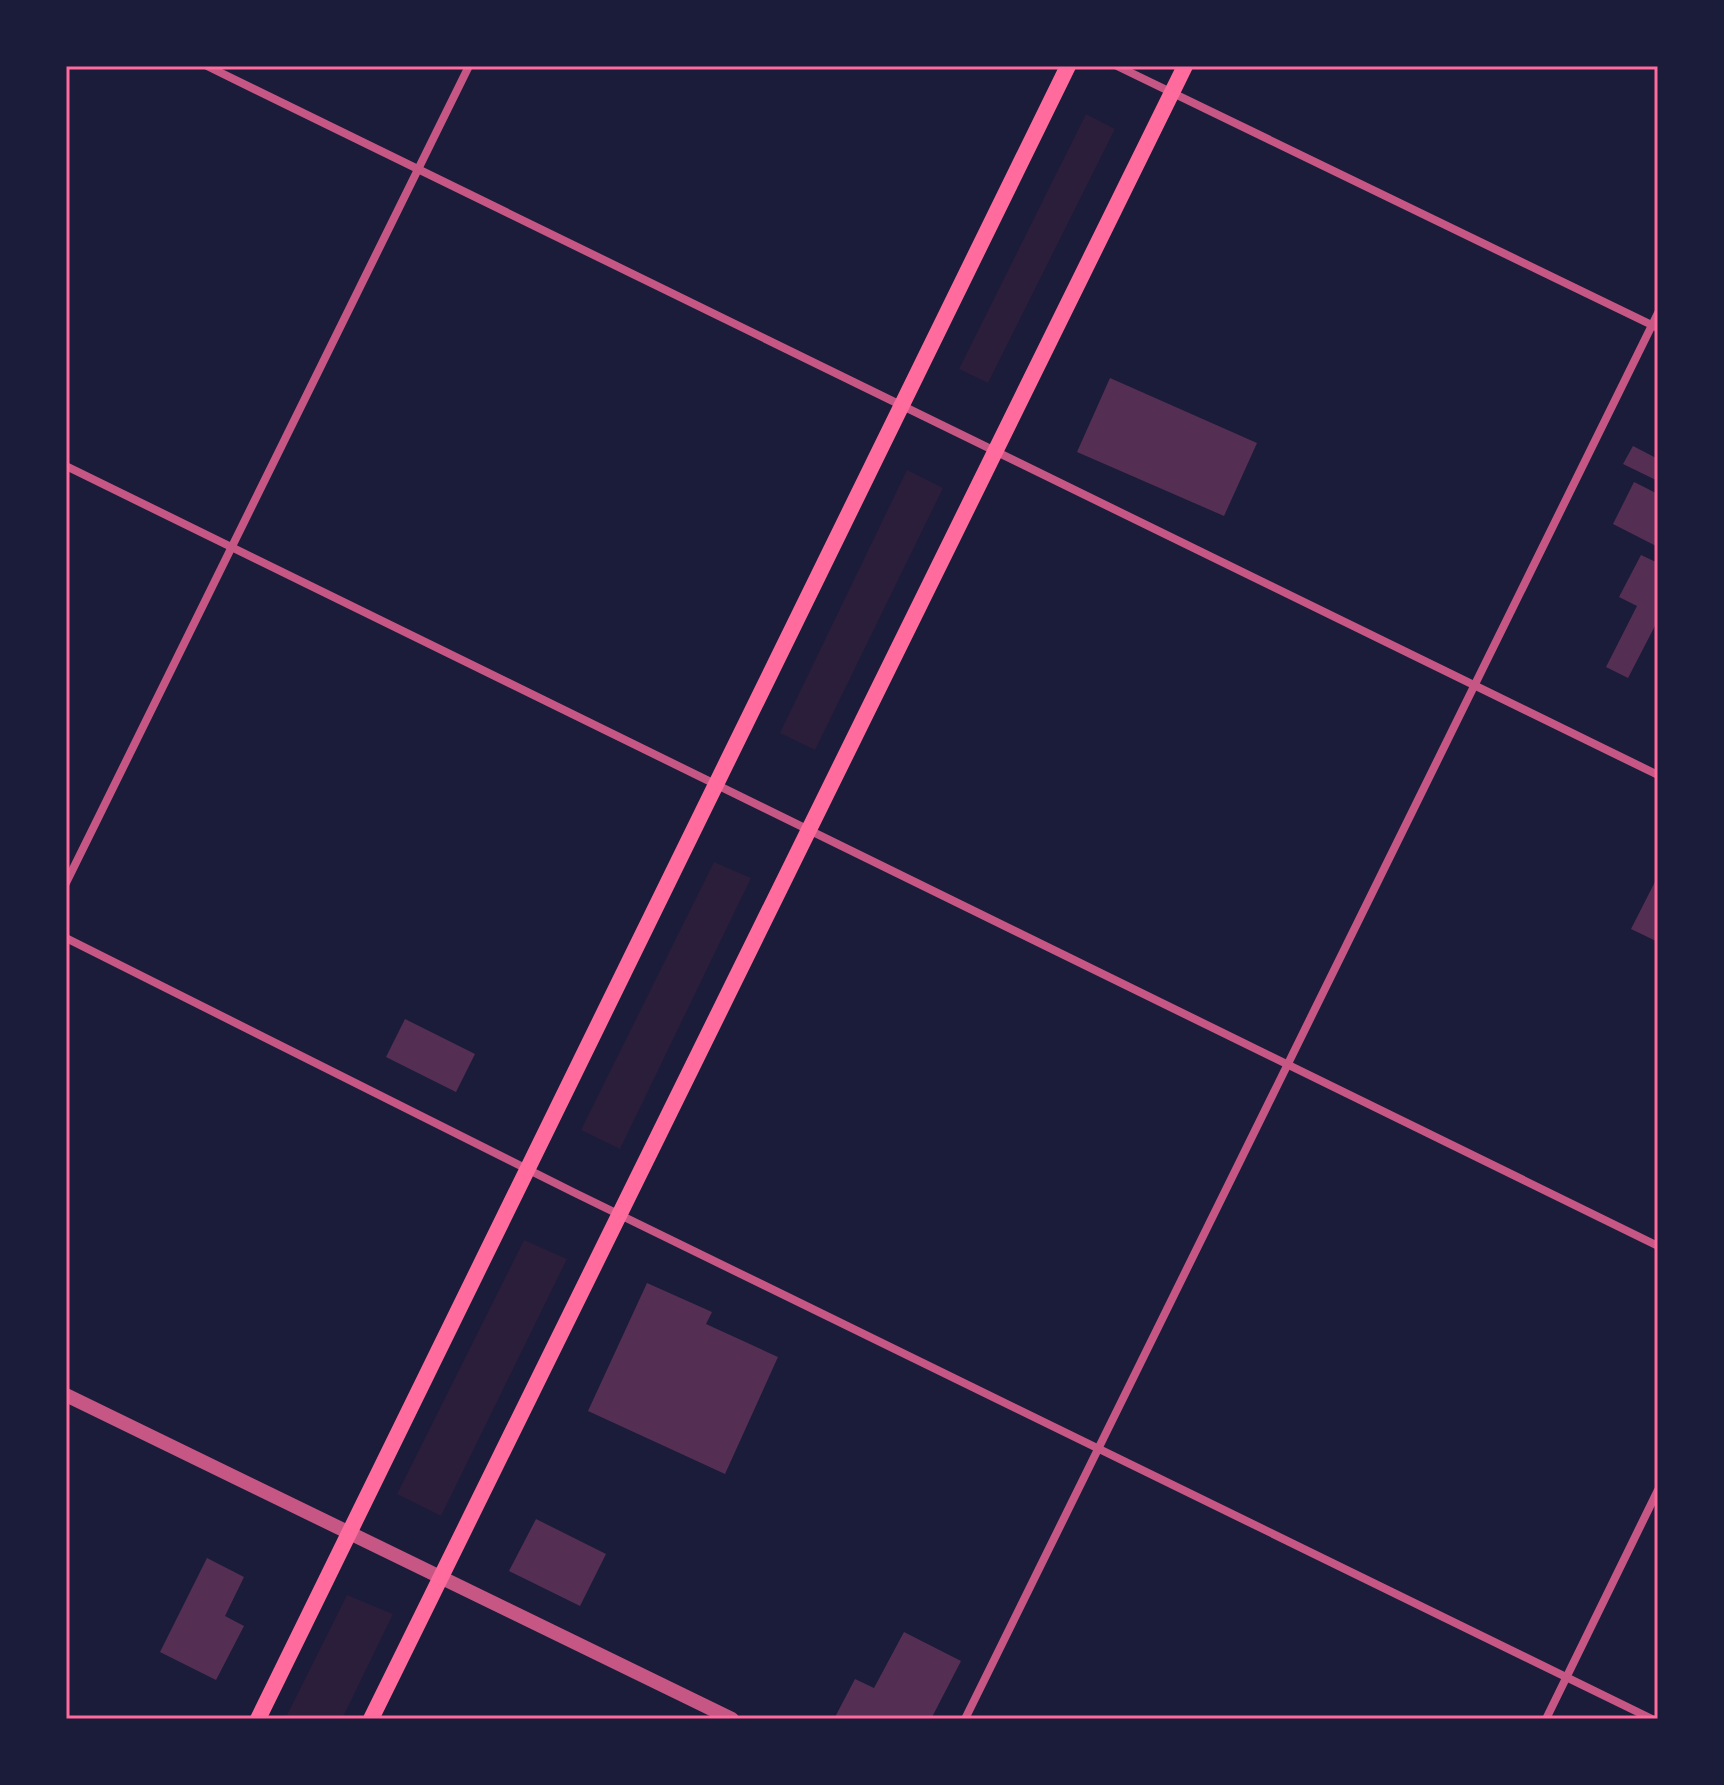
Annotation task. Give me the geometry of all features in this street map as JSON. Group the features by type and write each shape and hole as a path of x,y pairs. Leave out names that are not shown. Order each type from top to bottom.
{"main road":[{"path":"258,1719 1068,66"},
{"path":"371,1719 1185,66"}],"street":[{"path":"207,66 1658,775"},
{"path":"66,883 469,66"},
{"path":"1117,66 1655,327"},
{"path":"965,1719 1655,327 1658,313"},
{"path":"66,466 1658,1246"},
{"path":"66,938 620,1215 1652,1719"},
{"path":"66,1395 732,1719"},
{"path":"1546,1719 1658,1490"}],"shaded area":[{"path":"1086,114 1115,129 988,383 959,369"},
{"path":"907,470 943,488 815,750 780,733"},
{"path":"714,862 751,878 620,1149 581,1130"},
{"path":"524,1240 567,1259 441,1516 397,1494"},
{"path":"347,1595 393,1614 342,1719 285,1719"}],"building":[{"path":"1110,378 1257,443 1224,516 1077,452"},
{"path":"1633,446 1658,459 1658,481 1623,464"},
{"path":"1634,482 1658,494 1658,547 1613,524"},
{"path":"1641,555 1658,563 1658,620 1628,678 1606,667 1637,606 1619,597"},
{"path":"1658,876 1658,942 1631,929"},
{"path":"405,1019 475,1054 456,1092 386,1057"},
{"path":"647,1283 712,1312 706,1324 778,1357 725,1474 588,1411"},
{"path":"536,1519 606,1554 580,1606 509,1571"},
{"path":"207,1558 244,1577 225,1616 244,1626 216,1680 160,1652"},
{"path":"904,1632 961,1661 931,1719 834,1719 855,1679 874,1688"}]}
